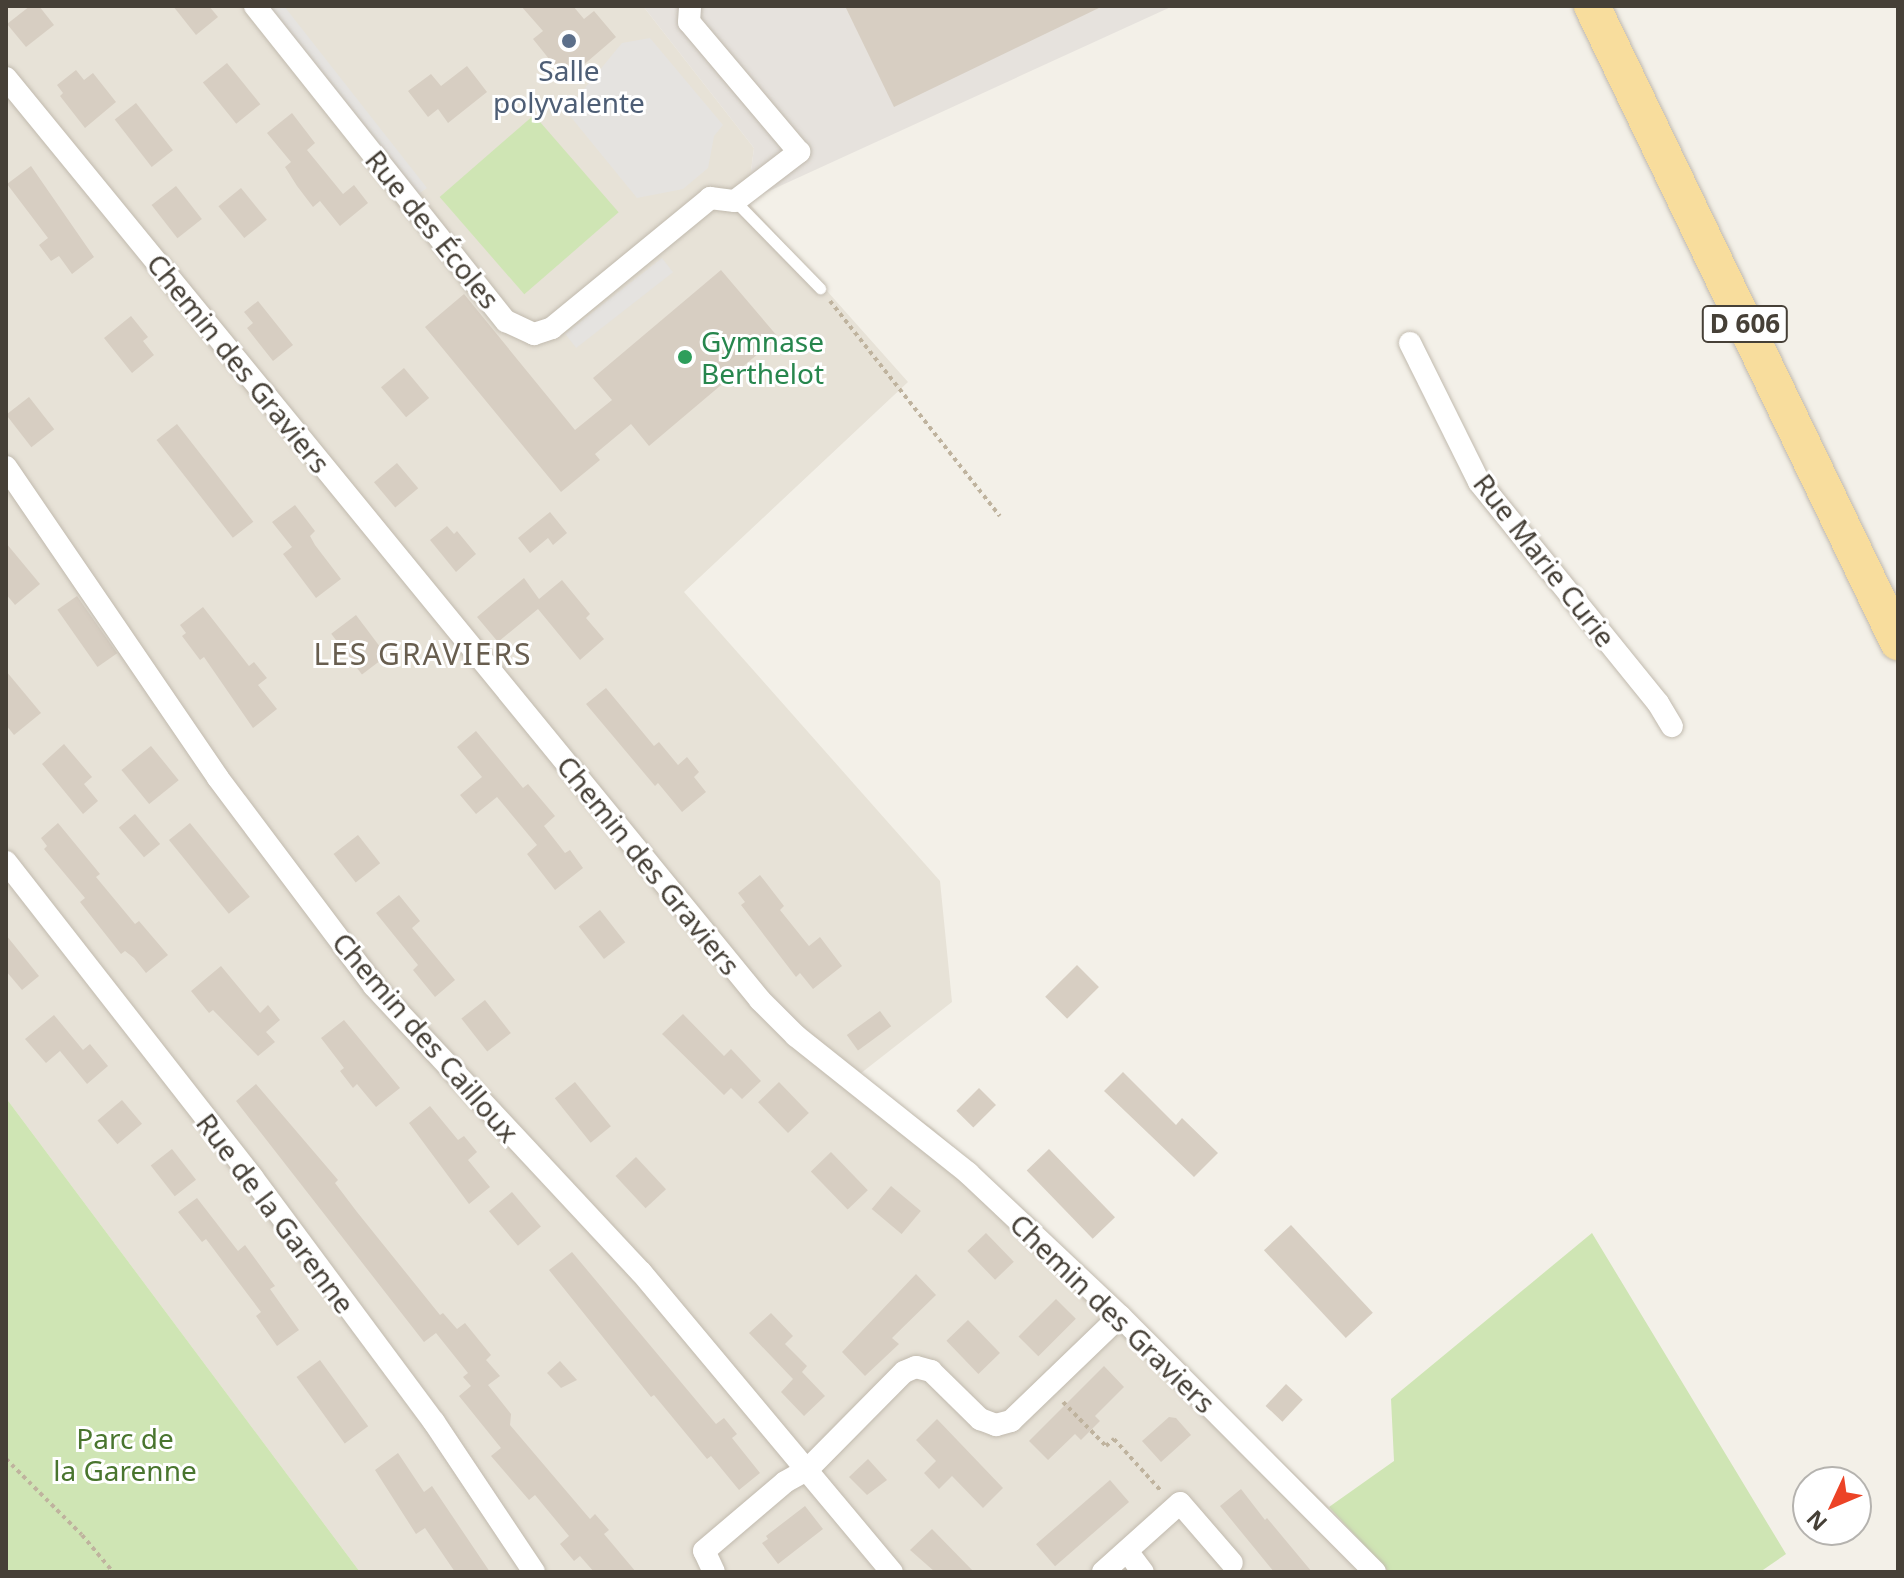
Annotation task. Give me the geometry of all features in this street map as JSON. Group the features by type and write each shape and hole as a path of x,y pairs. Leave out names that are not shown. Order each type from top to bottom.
{"main road":[{"name":"D 606","path":"1592,6 1898,642"}],"street":[{"name":"Rue des Écoles","path":"255,6 506,321 534,334 552,328 710,198 735,201 799,152 689,22 690,6"},
{"name":"Chemin des Graviers","path":"6,78 760,1000 796,1036 968,1173 1120,1316 1375,1572"},
{"name":"Rue Marie Curie","path":"1410,343 1479,482 1658,703 1672,726"},
{"name":"Chemin des Cailloux","path":"6,467 218,778 374,986 641,1272 892,1572"},
{"name":"Rue de la Garenne","path":"6,862 270,1201 434,1422 534,1572"},
{"path":"714,1572 704,1551 785,1482 808,1469 904,1372 916,1367 931,1371 980,1419 996,1425 1011,1421 1120,1316"},
{"path":"1103,1572 1180,1503 1232,1563"},
{"path":"1127,1551 1143,1572"}],"lane":[{"path":"735,201 820,288"}],"path":[{"path":"820,288 1000,516"},
{"path":"1047,1386 1106,1446 1114,1439 1175,1508"},
{"path":"6,1459 113,1572"}],"shaded area":[{"path":"6,6 643,6 754,148 747,201 908,382 684,592 940,881 952,1002 856,1077 933,1128 1329,1507 1389,1572 360,1572 6,1098"},
{"path":"255,6 284,6 427,188 410,200"},
{"path":"643,6 1173,6 747,201 754,148"},
{"path":"650,38 723,125 714,136 708,168 683,189 637,198 566,111 622,43"},
{"path":"662,258 673,272 576,348 565,334"}],"green space":[{"path":"534,115 619,212 524,294 440,197"},
{"name":"Parc de la Garenne","path":"6,1098 360,1572 6,1572"},
{"path":"1592,1233 1786,1554 1760,1572 1389,1572 1329,1507 1394,1461 1391,1399"}],"building":[{"path":"30,6 39,6 54,25 26,47 7,24"},
{"path":"173,6 209,6 218,17 196,35"},
{"name":"Salle polyvalente","path":"521,6 573,6 584,19 594,11 616,37 566,80 533,39 543,31"},
{"path":"845,6 1103,6 894,107"},
{"path":"227,63 260,104 236,124 203,83"},
{"path":"467,66 487,92 448,123 438,109 428,117 408,91 431,74 441,86"},
{"path":"76,70 84,80 93,73 116,102 85,128 60,96 63,93 57,85"},
{"path":"136,103 173,150 152,167 115,120"},
{"path":"292,113 315,143 307,150 343,194 354,185 368,203 340,226 320,201 313,207 285,167 291,162 267,133"},
{"path":"31,166 94,257 72,274 59,256 51,261 39,245 48,238 7,184"},
{"path":"176,186 202,219 177,238 152,205"},
{"path":"241,188 267,220 244,238 218,206"},
{"path":"721,270 778,337 649,446 631,424 595,454 600,460 561,492 425,327 464,294 575,430 612,400 593,378"},
{"path":"258,301 293,345 273,361 247,328 253,323 244,312"},
{"path":"131,316 148,337 143,341 154,355 132,373 104,338"},
{"path":"404,368 429,398 406,417 381,387"},
{"path":"29,397 54,429 31,447 6,415"},
{"path":"177,424 253,522 233,538 157,440"},
{"path":"397,463 418,488 395,508 374,482"},
{"path":"295,505 315,531 310,536 315,545 341,579 316,598 283,554 292,547 272,522"},
{"path":"550,512 567,533 553,545 548,538 530,553 518,538"},
{"path":"447,526 454,534 457,531 476,554 456,572 430,540"},
{"path":"6,543 40,584 15,605 6,594"},
{"path":"524,578 539,599 562,580 590,614 586,618 604,639 580,660 538,609 498,642 477,617"},
{"path":"77,596 117,653 97,667 57,610"},
{"path":"203,607 249,666 254,662 267,678 258,685 277,709 253,728 204,657 200,660 182,636 186,633 180,625"},
{"path":"356,615 387,656 362,674 331,634"},
{"path":"6,671 41,713 14,735 6,725"},
{"path":"606,688 654,746 659,742 678,765 687,757 699,772 694,777 706,792 682,812 658,783 655,786 586,704"},
{"path":"476,731 523,788 528,784 555,816 544,826 565,853 570,850 583,868 555,890 527,854 537,845 497,797 476,814 460,795 482,777 457,747"},
{"path":"64,744 92,777 84,784 98,801 83,814 42,764"},
{"path":"151,746 179,780 149,804 121,770"},
{"path":"135,814 160,844 144,857 119,827"},
{"path":"58,823 100,874 96,877 135,924 139,921 168,955 146,973 125,951 121,954 80,902 85,898 44,849 47,846 41,838"},
{"path":"190,823 250,897 229,914 169,840"},
{"path":"358,835 380,863 356,882 334,854"},
{"path":"760,875 784,906 780,910 809,946 820,937 842,966 813,989 800,973 796,977 741,905 745,902 738,893"},
{"path":"399,895 420,921 412,928 455,980 435,997 413,970 418,965 376,913"},
{"path":"600,910 625,942 604,959 579,927"},
{"path":"6,935 39,976 22,990 6,971"},
{"path":"1077,965 1099,987 1067,1019 1045,997"},
{"path":"221,966 260,1013 268,1005 280,1020 266,1032 275,1042 258,1056 213,1010 209,1013 191,991"},
{"path":"485,1000 511,1033 487,1052 461,1018"},
{"path":"880,1011 891,1026 858,1050 847,1035"},
{"path":"683,1014 724,1056 731,1049 761,1081 742,1099 731,1088 724,1095 662,1034"},
{"path":"54,1015 83,1050 90,1044 108,1066 87,1084 60,1051 46,1063 25,1039"},
{"path":"344,1020 400,1088 376,1107 357,1084 353,1088 340,1071 344,1068 321,1038"},
{"path":"1123,1072 1176,1125 1182,1118 1218,1153 1194,1177 1104,1091"},
{"path":"575,1082 611,1126 591,1143 555,1098"},
{"path":"779,1082 809,1113 788,1133 758,1102"},
{"path":"256,1084 338,1180 335,1183 440,1315 443,1313 457,1329 465,1323 491,1355 486,1360 500,1376 488,1385 511,1414 510,1425 590,1519 595,1514 609,1530 604,1534 636,1572 594,1572 580,1556 574,1561 560,1544 569,1536 535,1495 529,1500 491,1456 501,1448 459,1396 471,1386 463,1377 468,1373 436,1333 424,1342 236,1101"},
{"path":"979,1088 996,1105 973,1128 956,1111"},
{"path":"122,1100 142,1124 117,1144 97,1121"},
{"path":"430,1106 458,1140 464,1136 477,1152 468,1160 490,1187 469,1204 409,1123"},
{"path":"172,1149 196,1180 175,1196 151,1166"},
{"path":"1049,1149 1115,1217 1093,1239 1027,1171"},
{"path":"831,1152 868,1190 848,1210 811,1171"},
{"path":"636,1157 666,1189 646,1208 616,1176"},
{"path":"891,1186 921,1211 902,1234 872,1209"},
{"path":"512,1192 541,1226 518,1246 489,1211"},
{"path":"197,1198 238,1251 245,1245 275,1286 270,1289 299,1330 277,1346 256,1316 261,1312 206,1239 202,1242 178,1212"},
{"path":"1291,1225 1373,1313 1346,1338 1264,1250"},
{"path":"986,1233 1014,1262 995,1280 967,1251"},
{"path":"572,1252 716,1424 724,1418 737,1434 732,1438 760,1473 739,1490 711,1456 707,1459 654,1395 651,1397 549,1270"},
{"path":"916,1274 936,1295 892,1338 899,1344 865,1376 842,1352"},
{"path":"1056,1299 1076,1319 1038,1356 1019,1336"},
{"path":"771,1313 793,1336 785,1344 807,1366 802,1372 825,1396 804,1416 781,1392 793,1379 749,1333"},
{"path":"968,1320 1000,1353 978,1374 946,1341"},
{"path":"320,1360 368,1426 345,1443 297,1377"},
{"path":"560,1361 577,1380 561,1388 547,1373"},
{"path":"1104,1366 1124,1387 1095,1416 1100,1421 1081,1440 1075,1434 1048,1460 1029,1441"},
{"path":"1286,1384 1303,1400 1282,1422 1266,1406"},
{"path":"1169,1417 1176,1418 1191,1435 1161,1462 1142,1441"},
{"path":"937,1419 1003,1488 983,1508 952,1476 939,1489 924,1473 936,1461 916,1440"},
{"path":"398,1453 424,1492 432,1486 490,1572 455,1572 425,1528 416,1534 375,1470"},
{"path":"868,1459 887,1480 867,1495 849,1477"},
{"path":"1110,1480 1129,1502 1055,1566 1036,1544"},
{"path":"1241,1489 1312,1572 1274,1572 1220,1506"},
{"path":"805,1506 823,1529 778,1564 762,1543 768,1539 766,1536"},
{"path":"932,1529 974,1572 935,1572 910,1550"}],"place":[{"name":"Salle polyvalente","path":"569,41"},
{"name":"Gymnase Berthelot","path":"685,357"}],"district":[{"name":"LES GRAVIERS","path":"423,654"}]}
